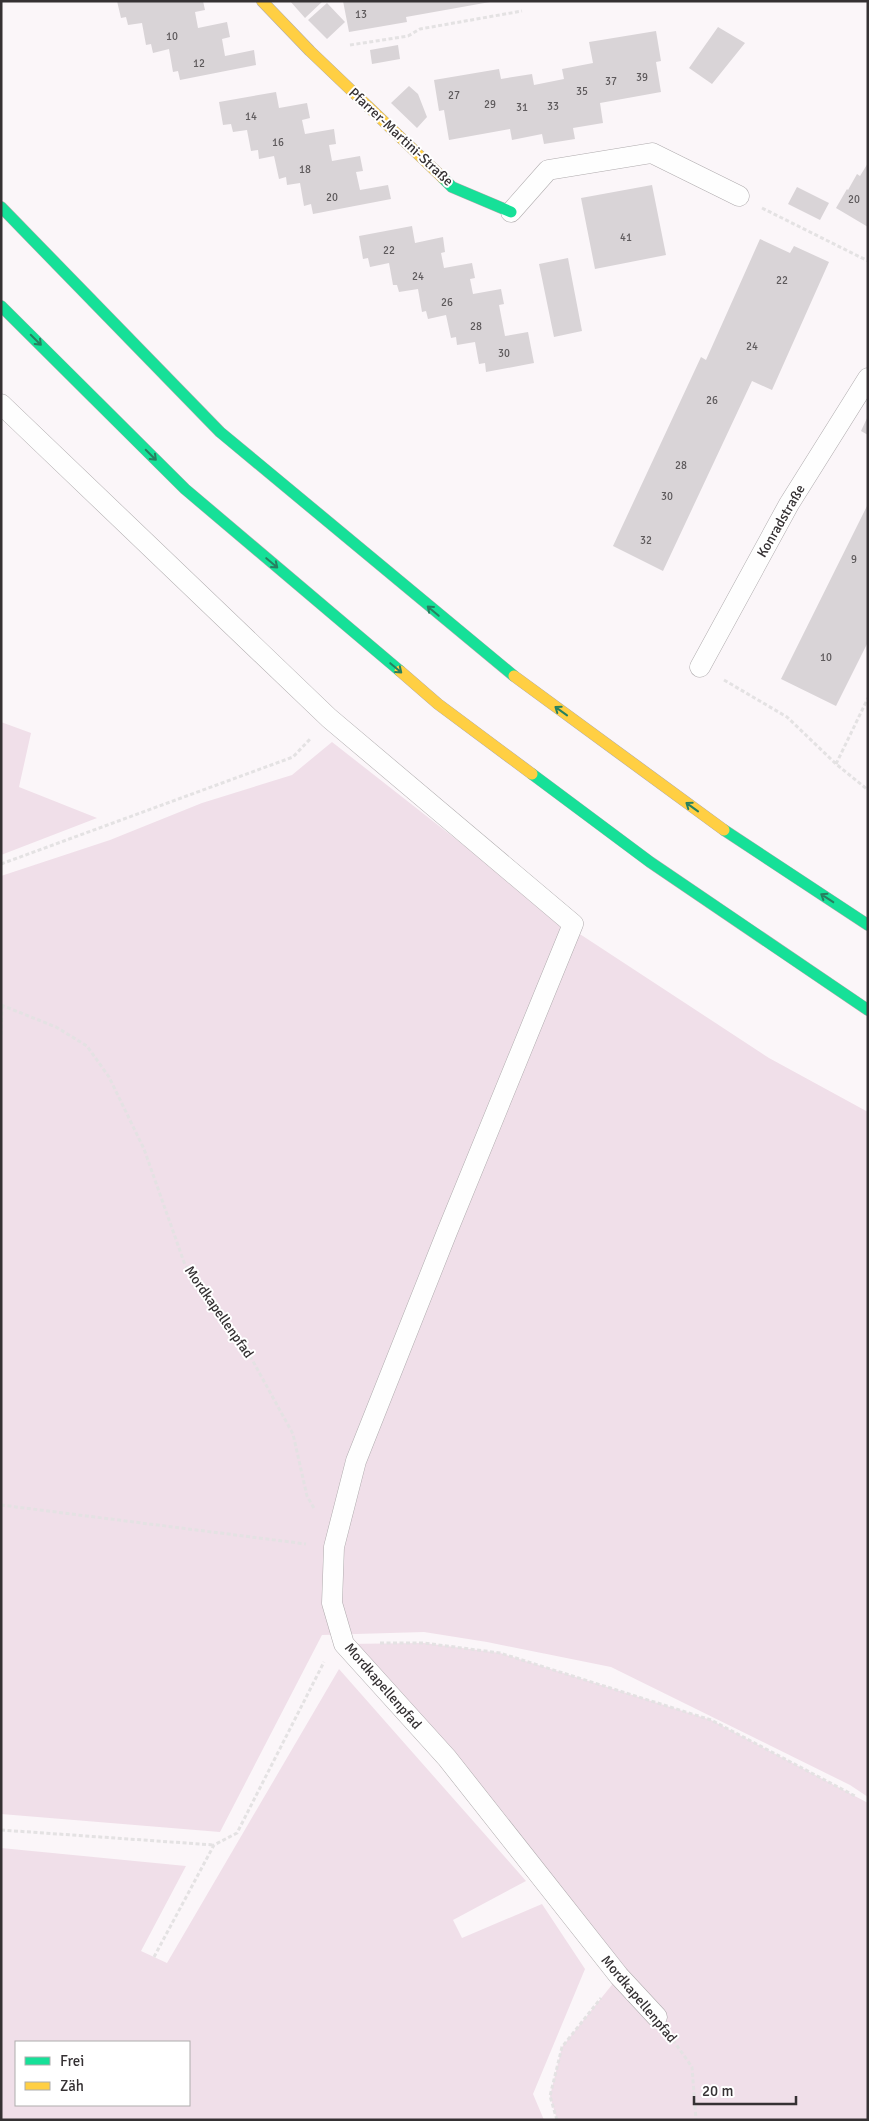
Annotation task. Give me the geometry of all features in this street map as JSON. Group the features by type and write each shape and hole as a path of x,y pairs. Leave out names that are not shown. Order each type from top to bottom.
{"main road":[{"name":"Pfarrer-Martini-Straße","path":"262,1 310,51 452,187 511,212"},
{"path":"1,207 220,432 494,661 722,829 868,925"},
{"path":"1,306 185,489 438,704 650,862 868,1010"}],"lane":[{"name":"Pfarrer-Martini-Straße","path":"511,212 548,170 652,152 739,196"},
{"name":"Konradstraße","path":"700,667 789,504 868,378"},
{"path":"1,404 329,718 573,924 356,1461 334,1547"},
{"name":"Mordkapellenpfad","path":"334,1547 332,1602 344,1644 447,1758 619,1976 657,2016"}],"path":[{"path":"310,51 408,36 420,29 522,11"},
{"path":"739,196 868,261"},
{"path":"700,667 787,717 836,764 868,790"},
{"path":"836,764 868,698"},
{"path":"1,864 293,757 329,718"},
{"path":"1,1035 2,1005"},
{"name":"Mordkapellenpfad","path":"2,1005 56,1027 86,1046 109,1076 144,1149 185,1265 249,1354 293,1434 307,1496 334,1547"},
{"path":"1,1505 334,1547"},
{"path":"1,1830 214,1845 237,1833 326,1659 344,1644 424,1643 500,1653 712,1720 855,1796"},
{"path":"154,1957 214,1845"},
{"path":"557,2120 550,2096 562,2047 619,1976"},
{"name":"Mordkapellenpfad","path":"657,2016 692,2067 696,2120"}],"shaded area":[{"path":"1,722 31,733 19,787 97,818 1,855"},
{"path":"332,742 563,923 769,1058 868,1112 868,1797 850,1785 611,1667 487,1642 424,1632 322,1635 220,1832 1,1814 1,876 110,840 202,803 292,775"},
{"path":"424,1643 500,1653 711,1720 868,1803 868,2120 557,2120 550,2096 562,2047 619,1976 344,1644"},
{"path":"339,1669 526,1881 453,1920 462,1938 542,1904 585,1969 533,2094 544,2120 1,2120 1,1848 186,1866 141,1951 167,1963"}],"building":[{"path":"117,1 203,1 205,10 195,12 198,28 227,22 230,37 222,39 225,56 254,50 256,65 180,80 178,71 173,72 169,49 153,53 151,44 146,45 142,23 128,25 126,17 121,18"},
{"path":"290,1 323,1 305,18"},
{"path":"343,1 490,2 406,17 407,22 349,32"},
{"path":"327,3 345,22 327,39 308,20"},
{"path":"718,27 745,43 712,84 689,68"},
{"path":"656,31 661,61 656,62 661,92 600,103 603,123 573,128 575,139 544,144 542,134 512,140 510,129 449,140 444,110 439,111 434,80 499,69 501,79 532,74 534,85 564,79 562,69 593,63 589,42"},
{"path":"398,45 400,59 372,64 370,50"},
{"path":"409,86 418,94 427,117 417,128 391,103"},
{"path":"276,92 279,108 307,103 310,118 302,120 305,134 334,129 336,144 329,145 332,161 360,156 363,171 356,172 360,190 388,185 391,199 313,214 311,204 304,206 300,183 287,185 286,177 279,179 274,156 259,159 258,150 251,151 247,130 233,132 231,124 223,125 219,102"},
{"path":"868,163 868,227 836,208 857,174 860,176"},
{"path":"652,185 666,255 595,269 581,198"},
{"path":"797,187 829,203 820,220 788,204"},
{"path":"412,226 415,243 443,237 445,252 441,253 444,268 472,263 475,278 470,279 473,294 501,289 504,304 499,305 505,336 528,332 534,363 486,372 485,363 479,364 475,342 457,345 456,337 451,338 446,315 428,319 426,311 422,312 418,289 399,292 397,285 393,285 389,263 370,267 368,258 363,259 359,236"},
{"path":"760,239 790,253 794,246 829,262 772,390 752,381 663,571 613,546 701,357 706,360"},
{"path":"568,258 582,331 554,337 539,264"},
{"path":"868,416 868,435 861,431"},
{"path":"868,504 868,642 836,706 781,679"}],"traffic: fast":[{"path":"443,178 452,187 511,212"},
{"path":"1,207 220,432 514,676"},
{"path":"1,306 185,489 400,671"},
{"path":"532,774 650,862 868,1010"},
{"path":"724,830 868,925"}],"traffic: slow":[{"path":"262,1 310,51 443,178"},
{"path":"400,671 438,704 532,774"},
{"path":"514,676 724,830"}]}
